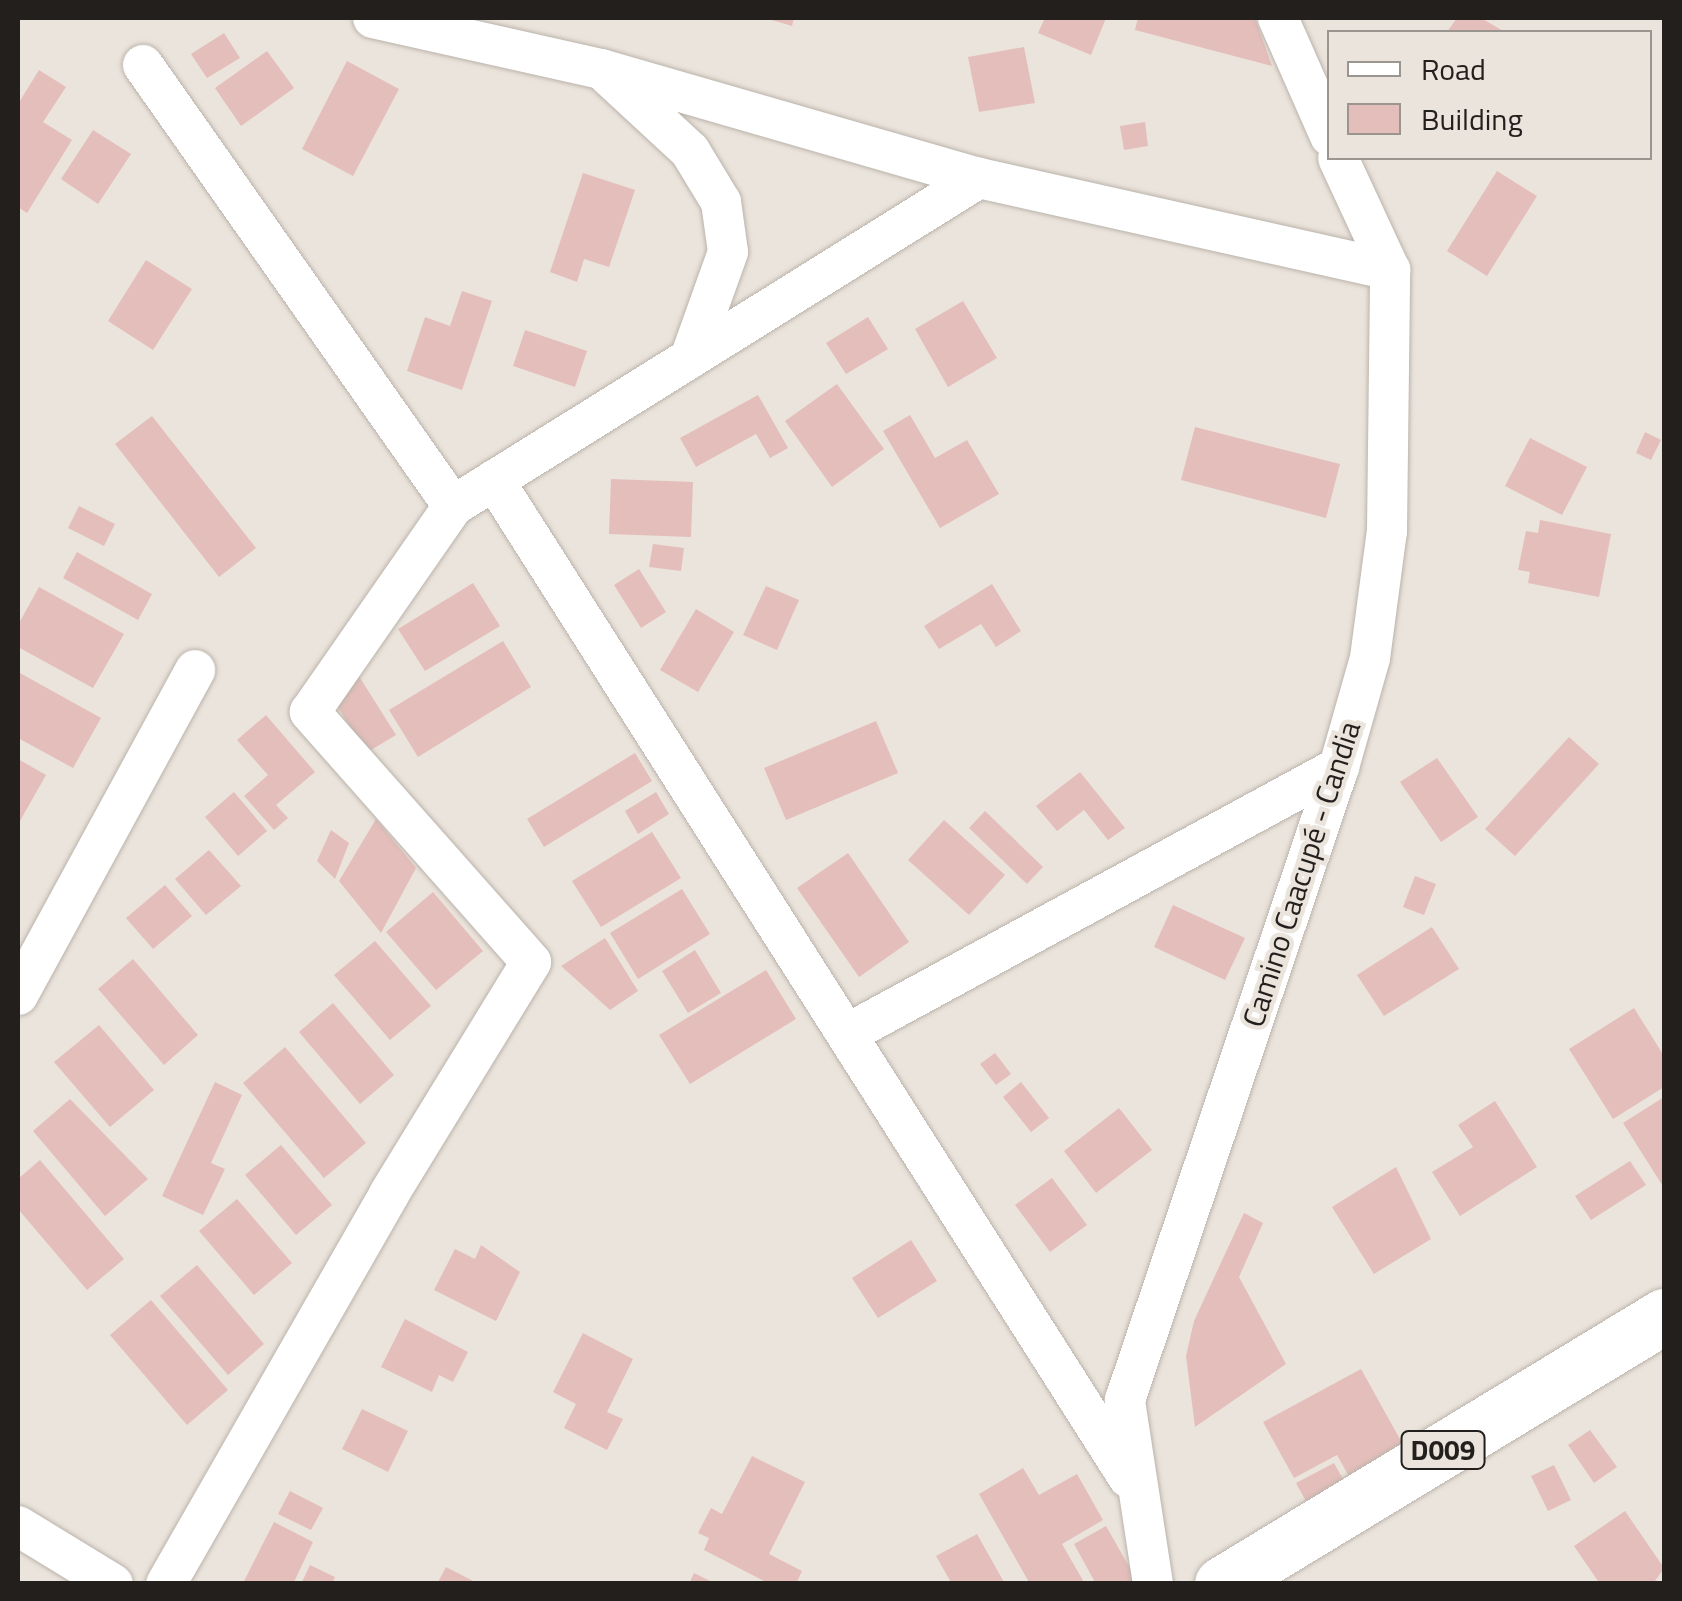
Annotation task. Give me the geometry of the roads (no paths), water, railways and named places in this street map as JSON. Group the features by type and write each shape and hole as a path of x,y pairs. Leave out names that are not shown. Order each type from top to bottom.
{"main road":[{"name":"D009","path":"1222,1584 1664,1316"}],"street":[{"path":"373,18 602,69 979,178 1390,270"},
{"path":"1278,18 1327,129"},
{"path":"143,65 454,506"},
{"path":"602,69 690,151 721,202 728,252 690,358"},
{"name":"Camino Caacupé - Candia","path":"1153,1584 1125,1400 1338,767 1370,658 1387,530 1390,270 1339,160"},
{"path":"166,1584 389,1194 531,962 310,712 454,506 979,178"},
{"path":"494,480 1138,1493"},
{"path":"18,995 196,670"},
{"path":"847,1034 1338,767"},
{"path":"18,1526 113,1584"}]}
